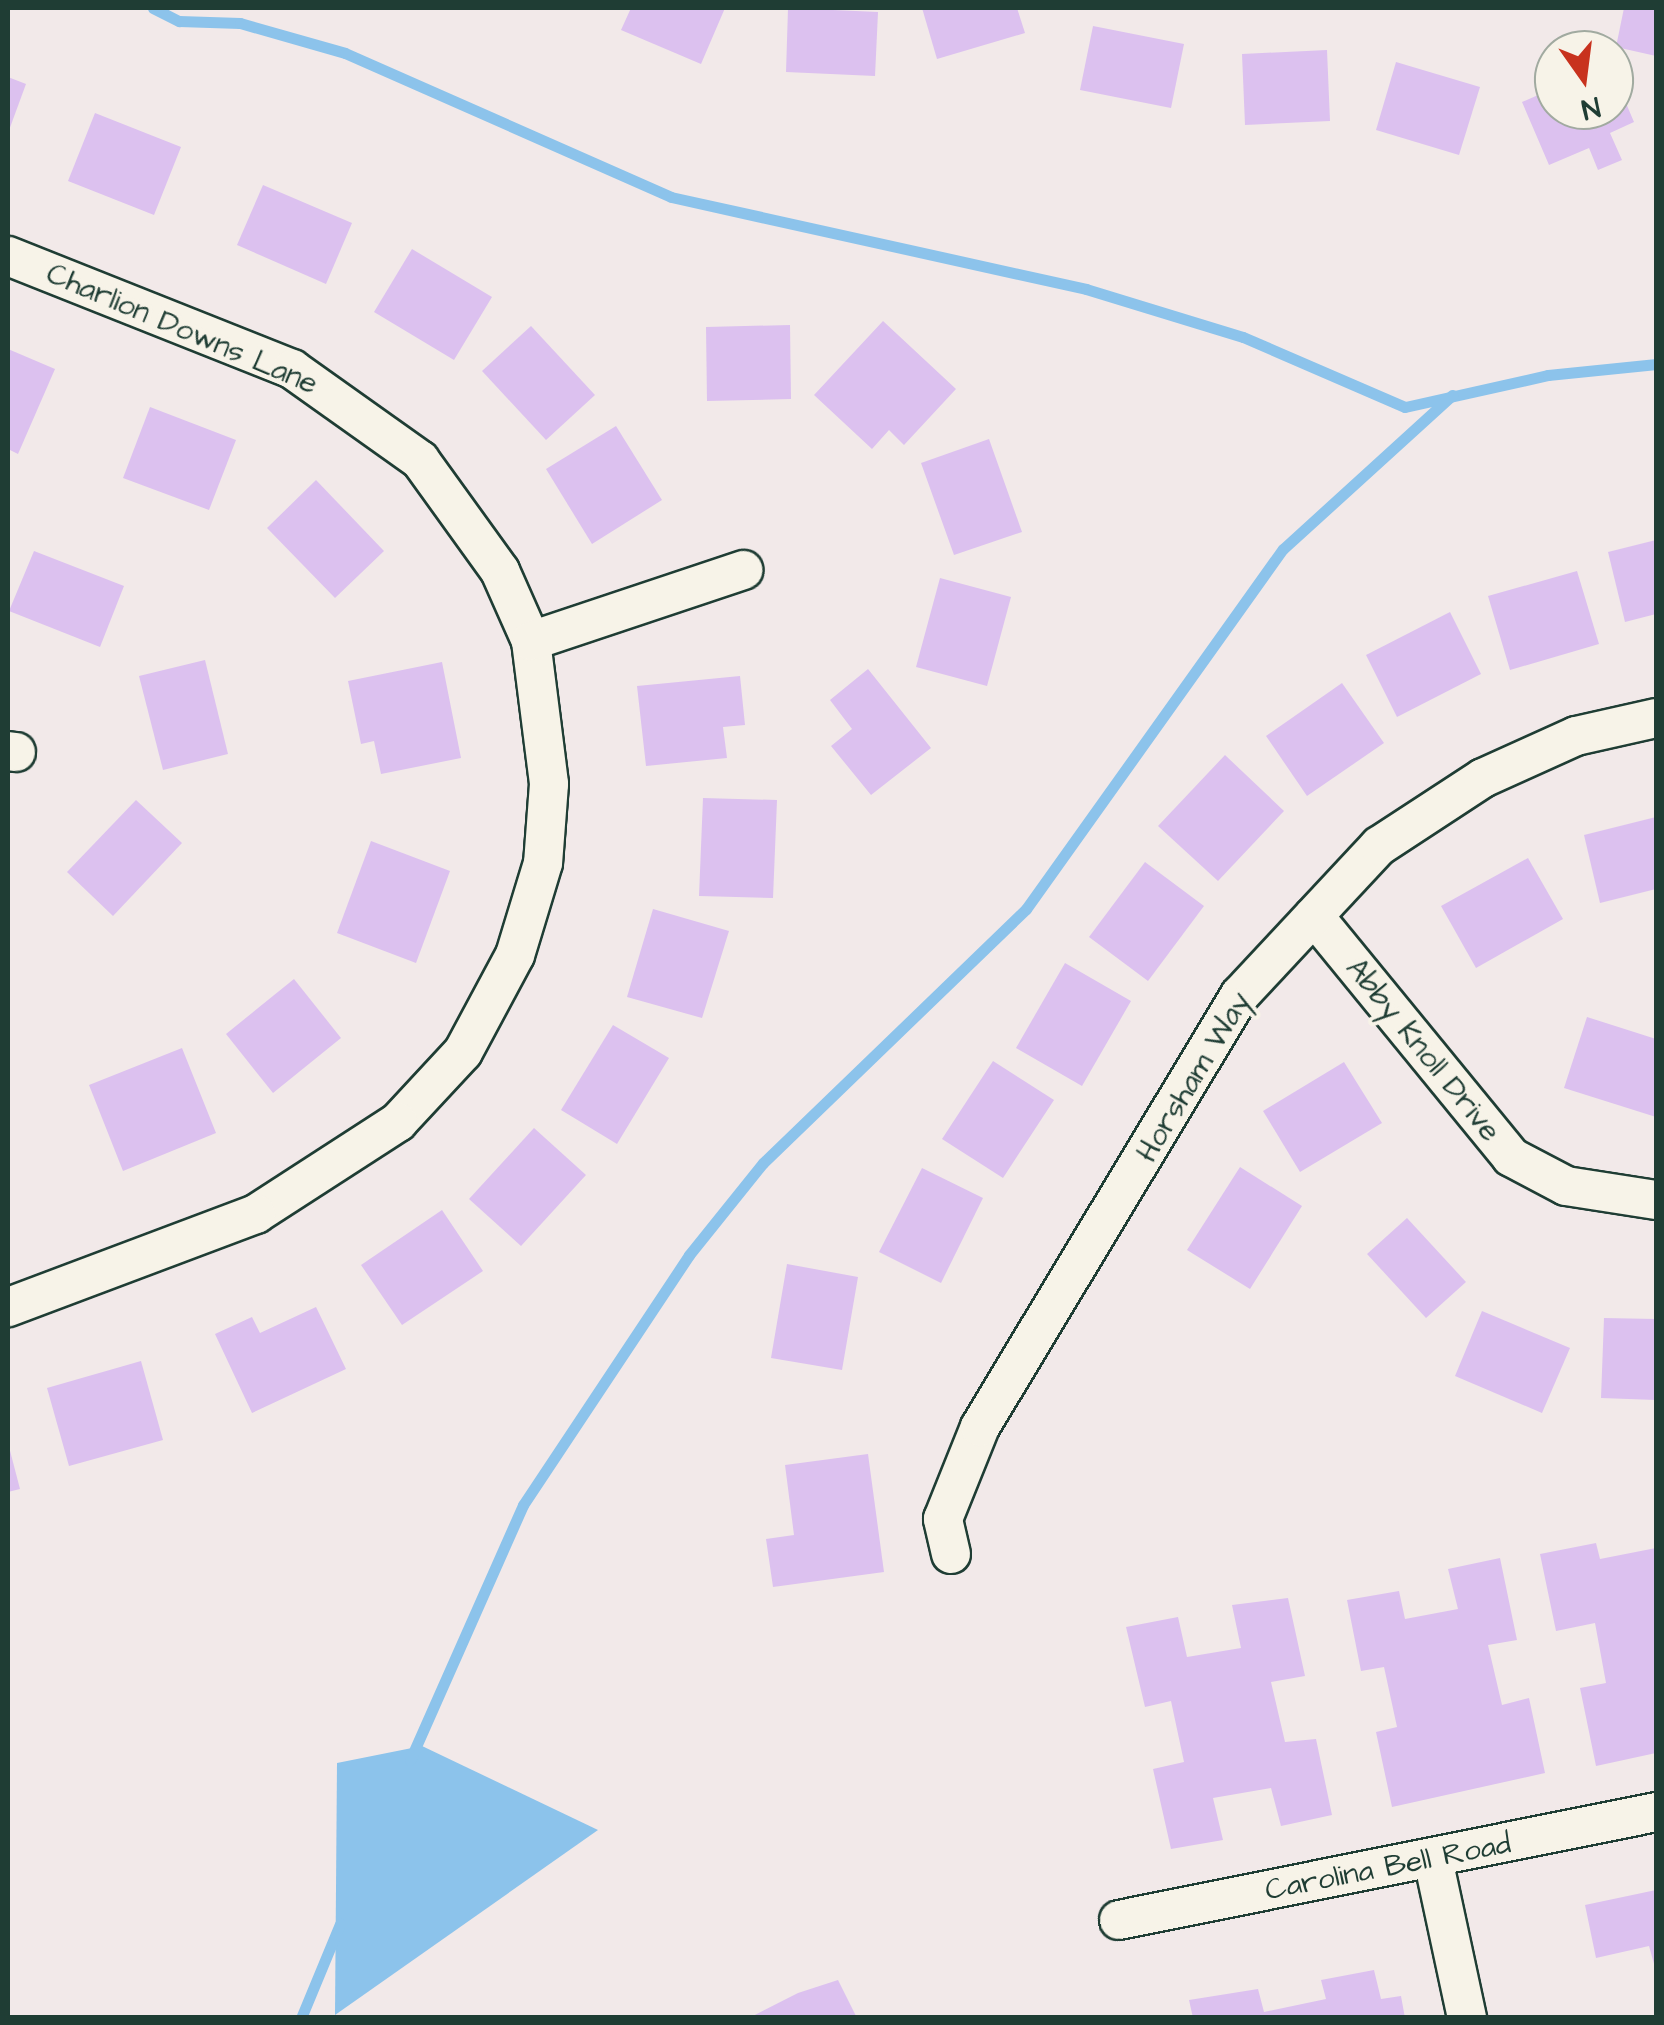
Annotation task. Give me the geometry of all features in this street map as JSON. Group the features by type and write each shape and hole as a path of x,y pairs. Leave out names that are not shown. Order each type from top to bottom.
{"street":[{"name":"Charlion Downs Lane","path":"8,256 336,394 420,460 460,508 531,642 548,740 543,863 515,955 463,1052 398,1122 272,1205 176,1250 8,1307"},
{"path":"531,642 743,570"},
{"name":"Horsham Way","path":"951,1554 943,1518 980,1427 1240,995 1379,846 1483,778 1576,736 1656,718"},
{"name":"Abby Knoll Drive","path":"1314,916 1511,1157 1566,1186 1656,1200"},
{"name":"Carolina Bell Road","path":"1118,1920 1656,1812"},
{"path":"1433,1859 1467,2018"}],"water":[{"path":"422,1746 598,1830 335,2015 337,1763"}],"building":[{"path":"631,8 725,8 701,64 621,30"},
{"path":"788,8 878,12 875,76 786,72"},
{"path":"922,8 1017,8 1025,33 937,59"},
{"path":"1624,8 1656,8 1656,56 1634,51 1634,30 1619,30"},
{"path":"1093,26 1184,44 1171,108 1080,90"},
{"path":"1327,50 1330,121 1245,125 1242,54"},
{"path":"1396,62 1480,87 1459,155 1376,130"},
{"path":"8,77 26,84 8,133"},
{"path":"1534,97 1534,130 1522,102"},
{"path":"95,113 181,147 154,215 68,181"},
{"path":"1534,130 1617,130 1610,133 1622,160 1598,170 1589,148 1549,165"},
{"path":"263,185 352,223 326,284 237,245"},
{"path":"412,249 492,297 454,360 374,312"},
{"path":"883,321 956,389 904,445 889,430 872,449 814,395"},
{"path":"790,325 791,399 707,401 706,327"},
{"path":"531,326 595,395 546,440 482,371"},
{"path":"8,349 55,369 18,454 8,449"},
{"path":"150,407 236,440 209,510 123,478"},
{"path":"616,426 662,500 592,544 546,469"},
{"path":"989,439 1022,532 954,555 921,463"},
{"path":"316,480 384,551 335,598 267,528"},
{"path":"1656,540 1656,614 1625,622 1608,552"},
{"path":"34,551 124,586 100,647 9,611"},
{"path":"1577,571 1599,644 1510,670 1488,596"},
{"path":"940,578 1011,597 987,686 916,667"},
{"path":"1450,612 1481,674 1397,717 1366,655"},
{"path":"205,660 228,754 163,770 139,676"},
{"path":"442,662 461,758 381,774 374,741 361,744 348,681"},
{"path":"868,669 931,748 871,795 831,746 852,729 830,700"},
{"path":"740,676 745,725 723,727 727,758 646,766 637,686"},
{"path":"1342,683 1384,743 1307,796 1266,736"},
{"path":"1225,755 1284,811 1218,881 1158,826"},
{"path":"703,798 777,800 773,898 699,896"},
{"path":"136,800 182,843 113,916 67,872"},
{"path":"1656,817 1656,889 1600,903 1584,835"},
{"path":"371,841 450,871 416,963 337,933"},
{"path":"1528,858 1563,919 1476,968 1441,906"},
{"path":"1145,862 1204,906 1148,981 1089,937"},
{"path":"653,909 729,931 702,1018 627,997"},
{"path":"1065,963 1131,1001 1082,1086 1016,1048"},
{"path":"294,979 341,1038 273,1093 226,1034"},
{"path":"1587,1017 1656,1039 1656,1117 1564,1088"},
{"path":"613,1025 669,1058 617,1144 561,1110"},
{"path":"182,1048 216,1133 123,1171 89,1085"},
{"path":"993,1061 1054,1100 1003,1178 942,1139"},
{"path":"1344,1062 1382,1123 1300,1172 1263,1111"},
{"path":"534,1128 586,1175 521,1246 469,1199"},
{"path":"1240,1167 1302,1206 1250,1289 1187,1250"},
{"path":"922,1168 983,1198 941,1283 879,1252"},
{"path":"442,1210 483,1271 402,1325 361,1265"},
{"path":"1407,1218 1466,1282 1426,1318 1367,1254"},
{"path":"787,1264 858,1277 842,1370 771,1358"},
{"path":"316,1307 346,1369 252,1413 215,1334 252,1317 260,1333"},
{"path":"1482,1311 1570,1348 1542,1413 1455,1376"},
{"path":"1604,1318 1656,1319 1656,1400 1601,1398"},
{"path":"141,1361 163,1440 69,1466 47,1388"},
{"path":"8,1443 20,1489 8,1492"},
{"path":"868,1454 884,1572 773,1587 766,1539 794,1535 785,1465"},
{"path":"1596,1543 1600,1559 1656,1548 1656,1753 1596,1766 1580,1688 1606,1683 1595,1623 1556,1631 1540,1554"},
{"path":"1500,1558 1517,1640 1488,1645 1502,1705 1529,1698 1545,1773 1392,1807 1376,1732 1397,1727 1384,1667 1361,1671 1347,1600 1399,1591 1405,1619 1458,1609 1448,1569"},
{"path":"1288,1598 1305,1676 1271,1682 1285,1742 1316,1739 1332,1815 1281,1826 1271,1788 1213,1798 1223,1840 1171,1849 1153,1769 1184,1762 1171,1701 1145,1707 1126,1627 1178,1617 1187,1657 1241,1648 1232,1605"},
{"path":"1656,1890 1656,1971 1649,1946 1596,1958 1585,1905"},
{"path":"1374,1970 1381,1999 1401,1996 1405,2018 1193,2018 1189,2000 1258,1989 1264,2012 1326,1999 1321,1980"},
{"path":"838,1980 857,2018 749,2018 798,1993"}],"waterway":[{"path":"153,8 179,21 240,23 345,53 671,197 1086,289 1243,337 1405,407 1548,375 1656,364"},
{"path":"410,1760 523,1505 689,1255 763,1163 1026,909 1283,549 1452,395"},
{"path":"301,2018 340,1924"}]}
